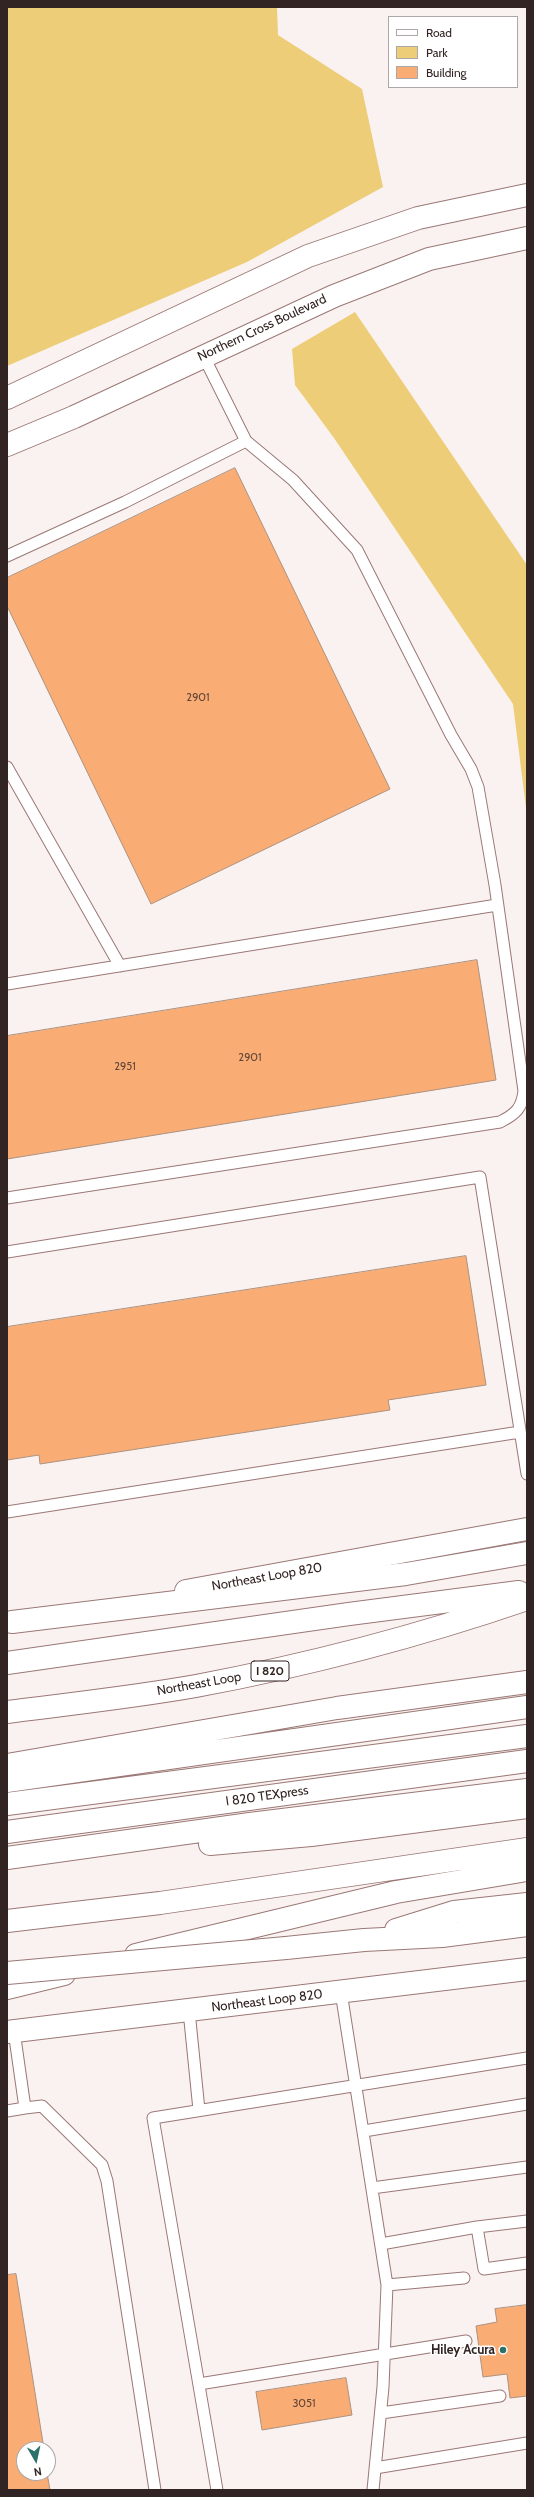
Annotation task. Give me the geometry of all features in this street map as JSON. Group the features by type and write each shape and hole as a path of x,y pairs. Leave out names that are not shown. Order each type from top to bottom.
{"main road":[{"path":"7,398 308,256 418,218 527,195"},
{"name":"Northern Cross Boulevard","path":"7,445 74,417 203,355 334,296 429,260 527,238"},
{"name":"Northeast Loop 820","path":"10,1623 527,1529"},
{"path":"10,1623 406,1574 527,1553"},
{"path":"7,1663 66,1653 527,1591"},
{"name":"Northeast Loop","path":"7,1712 195,1686 290,1666 381,1644 527,1599"},
{"path":"7,1765 337,1708 527,1682"},
{"path":"7,1781 527,1707"},
{"name":"I 820 TEXpress","path":"7,1804 527,1736"},
{"name":"I 820 TEXpress","path":"7,1832 527,1761"},
{"path":"7,1858 250,1824 527,1790"},
{"path":"143,1840 203,1845 311,1835 527,1807"},
{"path":"7,1921 160,1903 527,1849"},
{"path":"7,1988 396,1892 527,1870"},
{"path":"364,1940 454,1912 527,1904"},
{"path":"7,1973 364,1940 442,1936 527,1925"},
{"name":"Northeast Loop 820","path":"11,2032 527,1969"}],"lane":[{"path":"7,1198 500,1122 513,1116 523,1105 524,1091 497,905 478,786 471,769 451,735 357,550 293,480 246,441 203,355"},
{"path":"7,556 125,502 246,441"},
{"path":"7,767 120,966"},
{"path":"7,984 497,905"},
{"path":"7,1252 480,1177 527,1474"},
{"path":"7,1512 520,1432"},
{"path":"341,1992 364,2131 387,2286 385,2354 381,2413 373,2490"},
{"path":"189,2011 199,2110"},
{"path":"11,2032 25,2108"},
{"path":"217,2490 153,2118 356,2084 527,2058"},
{"path":"364,2131 527,2104"},
{"path":"7,2111 42,2106 102,2165 107,2181 155,2490"},
{"path":"372,2188 527,2167"},
{"path":"381,2244 477,2227 527,2221"},
{"path":"477,2227 484,2269 527,2263"},
{"path":"387,2286 464,2278"},
{"path":"199,2384 466,2341"},
{"path":"381,2413 500,2396"},
{"path":"375,2468 527,2443"}],"green space":[{"path":"7,7 277,7 278,35 362,89 383,187 247,262 7,366"},
{"path":"355,312 527,565 527,816 513,704 334,438 295,385 292,349"}],"building":[{"path":"235,468 390,789 151,904 7,606 7,578"},
{"path":"477,960 496,1080 7,1159 7,1036"},
{"path":"466,1256 486,1385 388,1400 390,1410 40,1464 39,1455 7,1460 7,1327"},
{"path":"16,2274 43,2441 16,2441 16,2481 48,2481 50,2490 7,2490 7,2275"},
{"name":"Hiley Acura","path":"527,2305 527,2396 510,2398 507,2374 483,2377 476,2326 497,2322 495,2309"},
{"path":"346,2378 352,2415 262,2430 256,2392"}],"place":[{"name":"Hiley Acura","path":"503,2350"}]}
